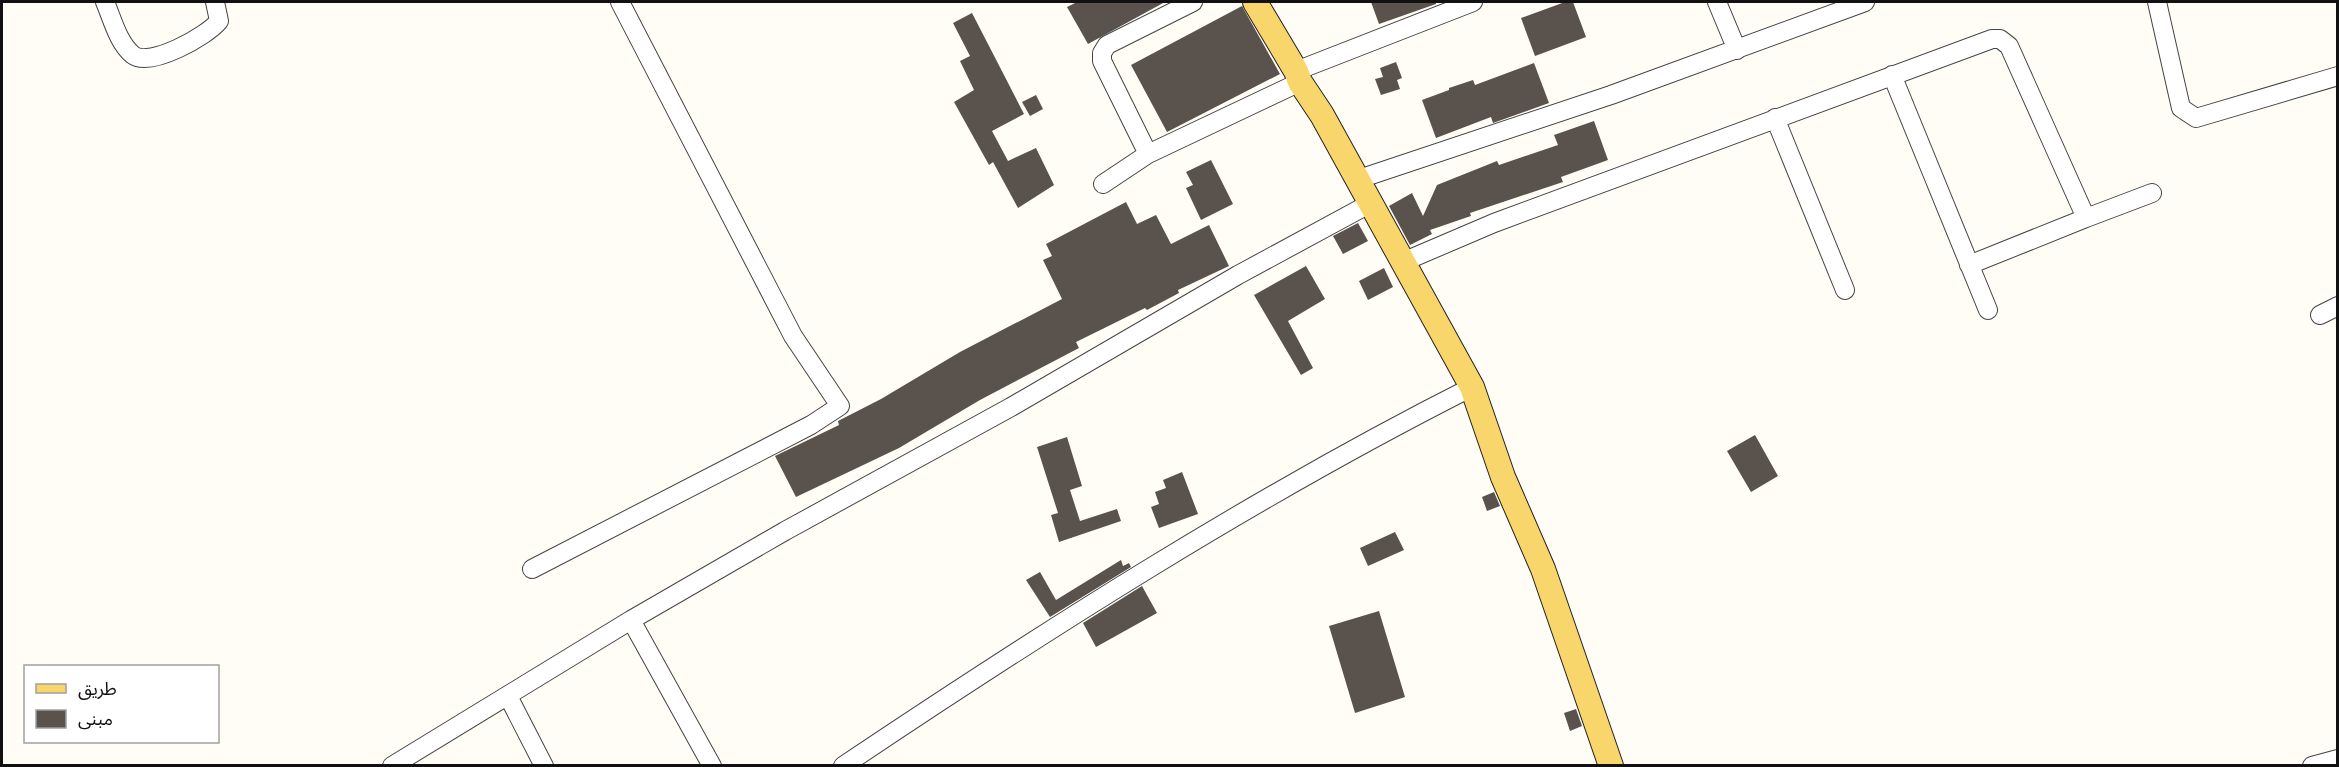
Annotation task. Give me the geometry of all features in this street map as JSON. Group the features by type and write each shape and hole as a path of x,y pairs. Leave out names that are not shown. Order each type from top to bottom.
{"main road":[{"path":"1255,2 1322,115 1356,180 1405,261 1472,387 1503,477 1543,569 1611,765"}],"street":[{"path":"105,2 122,42 134,56 148,59 176,49 211,30 219,21 215,2"},
{"path":"532,568 811,425 840,406 794,336 620,2"},
{"path":"1148,154 1102,61 1102,53 1107,45 1193,2"},
{"path":"1103,184 1148,154 1298,76 1473,2"},
{"path":"1717,2 1737,50"},
{"path":"1356,180 1611,95 1865,2"},
{"path":"2157,2 2181,108 2196,118 2337,76"},
{"path":"1405,261 1456,238 1992,39 2005,41 2086,218"},
{"path":"1892,75 1988,310"},
{"path":"1775,118 1845,290"},
{"path":"1969,265 2152,193"},
{"path":"393,765 631,620 872,482 1011,407 1238,275 1371,203"},
{"path":"2320,315 2337,306"},
{"path":"843,765 1027,644 1129,582 1264,502 1472,387"},
{"path":"631,620 712,765"},
{"path":"508,696 544,765"},
{"path":"2312,765 2337,759"}],"building":[{"path":"1077,2 1165,2 1088,44 1067,7"},
{"path":"1371,2 1436,2 1436,4 1379,24"},
{"path":"1565,2 1573,2 1586,37 1535,56 1521,18"},
{"path":"1242,6 1280,74 1167,132 1131,65"},
{"path":"972,13 1024,114 992,131 1008,161 1036,148 1054,185 1018,208 993,162 989,165 954,102 974,90 960,61 970,56 953,23"},
{"path":"1396,62 1402,78 1397,80 1400,89 1381,95 1375,79 1383,77 1380,68"},
{"path":"1534,63 1549,103 1493,123 1491,117 1436,138 1422,100 1473,80 1475,85"},
{"path":"1036,95 1043,109 1030,116 1022,102"},
{"path":"1594,121 1608,160 1561,177 1563,182 1470,213 1471,216 1430,230 1432,234 1410,245 1389,206 1412,193 1423,216 1437,185 1497,161 1499,165 1558,145 1554,135"},
{"path":"1211,160 1233,204 1201,220 1186,188 1193,185 1186,172"},
{"path":"1126,202 1137,224 1156,215 1171,244 1209,225 1229,266 1178,290 1179,293 1147,310 1145,308 1076,342 1079,348 980,400 899,448 796,497 775,456 839,425 838,421 881,399 960,352 1062,299 1043,260 1052,256 1046,244"},
{"path":"1358,223 1368,241 1343,254 1333,236"},
{"path":"1306,266 1325,299 1288,321 1313,368 1301,375 1254,295"},
{"path":"1384,268 1393,287 1368,300 1359,281"},
{"path":"1755,435 1778,476 1751,492 1727,451"},
{"path":"1067,437 1082,486 1070,490 1080,521 1117,509 1121,521 1059,542 1051,515 1058,513 1037,447"},
{"path":"1182,472 1198,514 1159,528 1151,507 1159,504 1155,492 1166,488 1163,480"},
{"path":"1494,492 1500,506 1487,511 1482,497"},
{"path":"1395,532 1404,550 1368,566 1360,548"},
{"path":"1121,560 1123,566 1129,563 1131,567 1050,617 1026,580 1040,572 1056,600"},
{"path":"1142,586 1157,613 1096,647 1083,623"},
{"path":"1379,611 1405,697 1355,713 1329,626"},
{"path":"1576,709 1582,726 1570,731 1564,713"}]}
